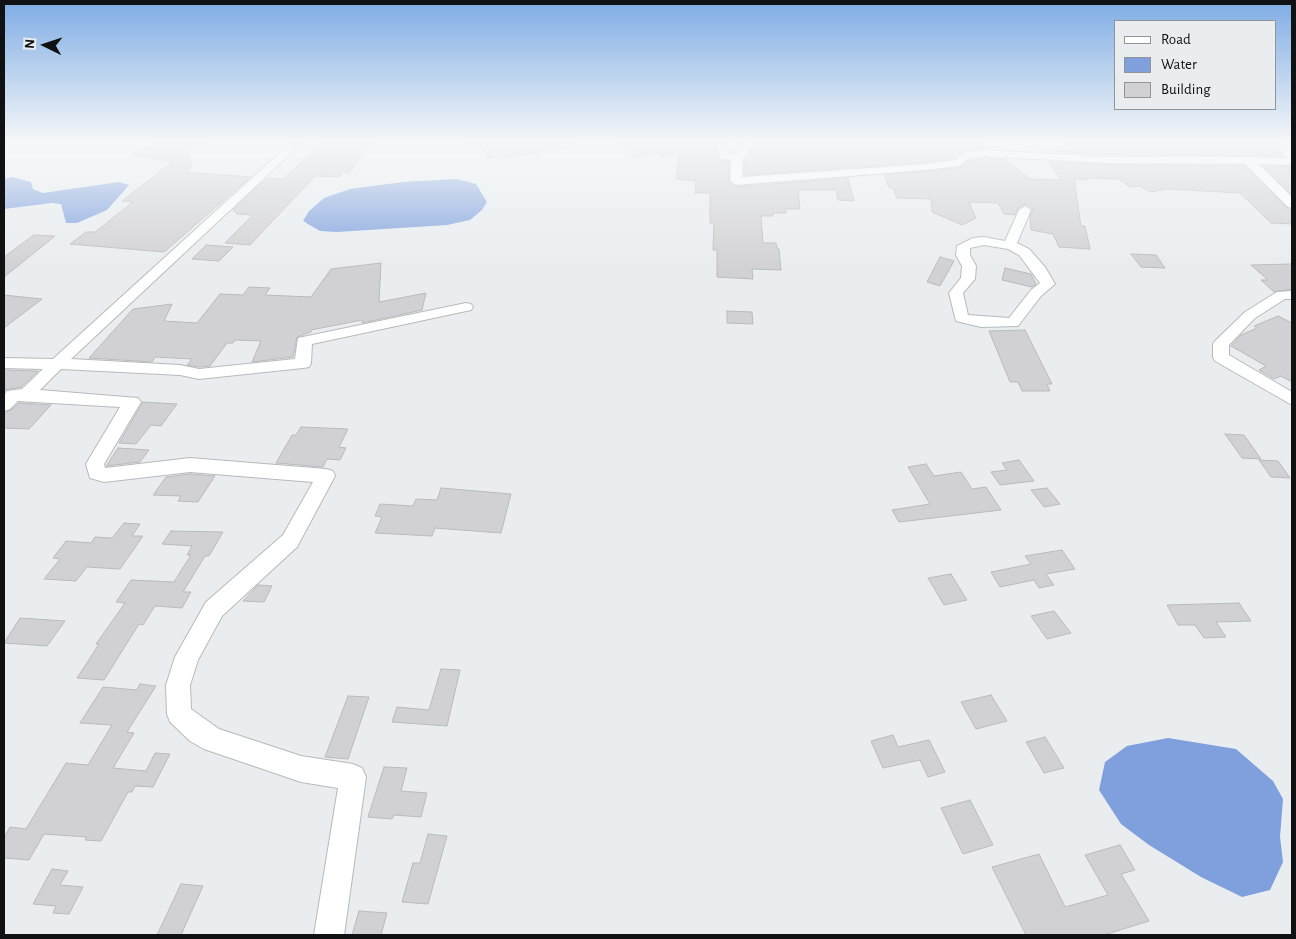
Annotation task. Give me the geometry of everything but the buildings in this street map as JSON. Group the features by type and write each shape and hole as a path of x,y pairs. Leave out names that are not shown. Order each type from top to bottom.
{"street":[{"path":"26,396 253,184"},
{"path":"1272,184 1292,204"},
{"path":"1012,246 1010,245 1025,210"},
{"path":"984,241 1012,246 1024,252 1040,270 1048,284 1036,293 1013,323 981,322 961,318 956,293 968,279 969,266 963,255 964,246 973,242 984,241"},
{"path":"1292,295 1282,295 1250,315 1221,344 1221,358 1292,399"},
{"path":"4,363 180,370 199,374 303,363 304,341 466,307"},
{"path":"4,405 14,395 132,402 95,464 97,473 104,475 190,465 326,476 290,541 214,609 187,657 178,685 179,714 199,732 213,740 301,769 353,777 329,935"}],"water":[{"path":"4,184 32,184 33,189 43,193 106,184 129,185 107,210 77,223 66,223 61,204 52,203 4,209"},
{"path":"389,184 475,184 487,202 482,210 470,220 447,225 337,232 320,231 303,221 309,211 324,198 350,189"},
{"path":"1168,738 1236,749 1273,781 1283,799 1280,837 1283,862 1270,890 1242,897 1201,877 1149,845 1121,824 1099,790 1105,762 1127,746"}]}
